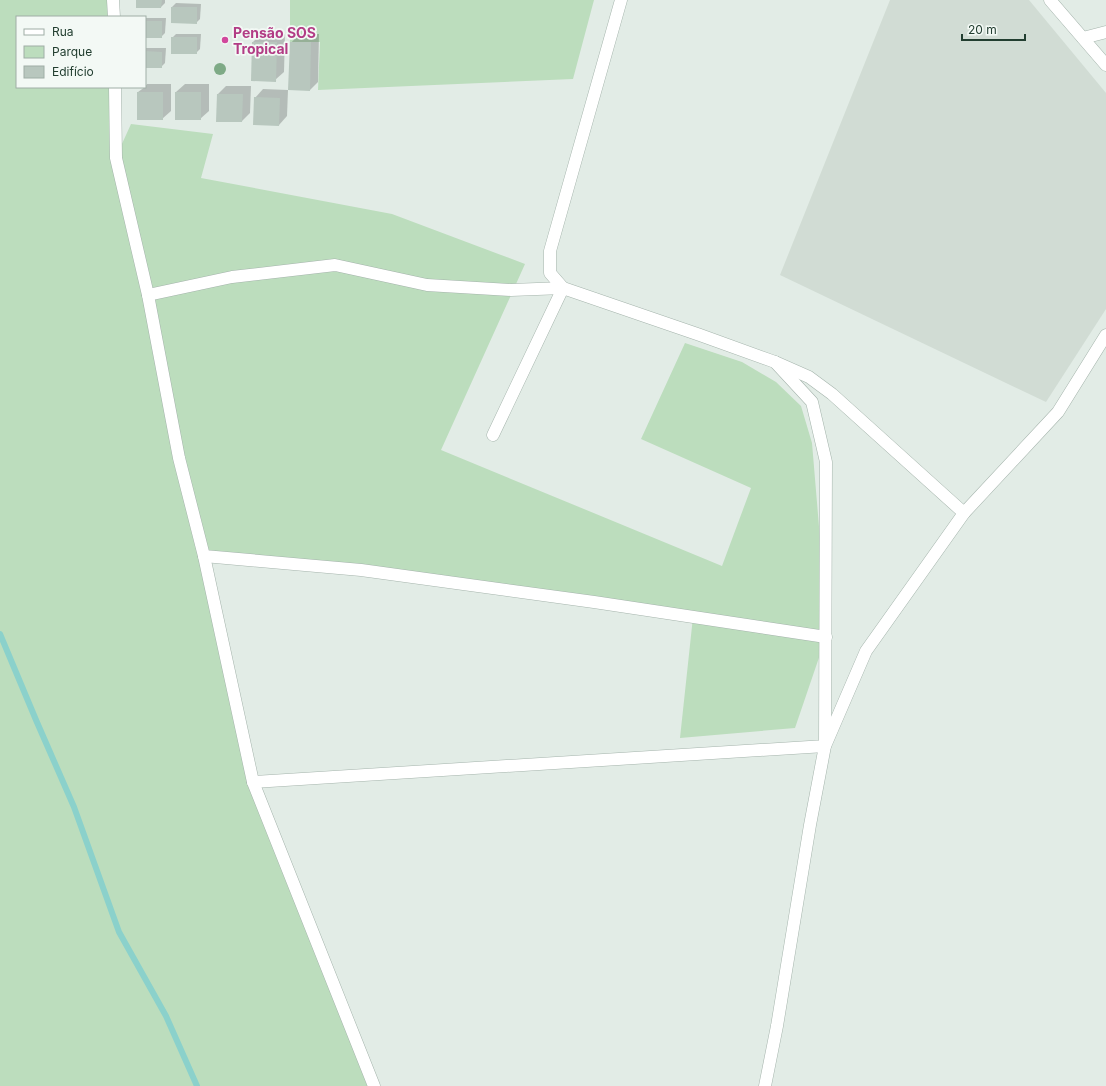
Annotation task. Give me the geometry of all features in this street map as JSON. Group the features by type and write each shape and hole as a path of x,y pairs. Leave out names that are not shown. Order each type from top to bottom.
{"street":[{"path":"113,0 114,16"},
{"path":"563,288 550,273 550,251 621,0"},
{"path":"1050,0 1106,65"},
{"path":"1083,38 1106,32"},
{"path":"115,88 116,158 148,295 179,458 204,556 253,782 374,1086"},
{"path":"148,295 232,276 334,265 426,284 511,290 563,288 775,362 809,377 832,394 964,513"},
{"path":"493,435 563,288"},
{"path":"825,746 866,651 964,513 1058,412 1106,336"},
{"path":"765,1086 777,1026 810,825 825,746 826,462 812,402 775,362"},
{"path":"204,556 361,570 594,602 826,637"},
{"path":"253,782 825,746"}],"shaded area":[{"path":"890,0 1029,0 1106,93 1106,309 1046,402 780,275"}],"green space":[{"path":"0,0 113,0 114,16 16,16 16,88 115,88 116,157 131,124 213,134 201,178 392,214 525,264 441,450 722,566 751,488 641,439 685,343 742,362 776,382 801,406 812,443 826,610 826,637 795,728 680,738 693,617 204,556 253,782 374,1086 0,1086"},
{"path":"290,0 594,0 573,79 318,90 320,42 290,42"}],"building":[{"path":"136,0 162,0 161,8 136,8"},
{"path":"171,7 197,7 197,24 171,23"},
{"path":"146,21 162,21 162,38 146,38"},
{"path":"171,37 197,37 197,54 171,54"},
{"path":"252,42 277,42 276,82 251,81"},
{"path":"290,42 311,42 310,91 288,90"},
{"path":"146,51 162,52 162,68 146,68"},
{"path":"137,92 163,92 163,120 137,120"},
{"path":"175,92 201,92 201,120 175,120"},
{"path":"217,94 243,94 242,122 216,122"},
{"path":"254,97 280,98 279,126 253,125"}],"waterway":[{"path":"0,634 74,807 119,932 166,1016 197,1086"}],"place":[{"name":"Pensão SOS Tropical","path":"225,40"}]}
